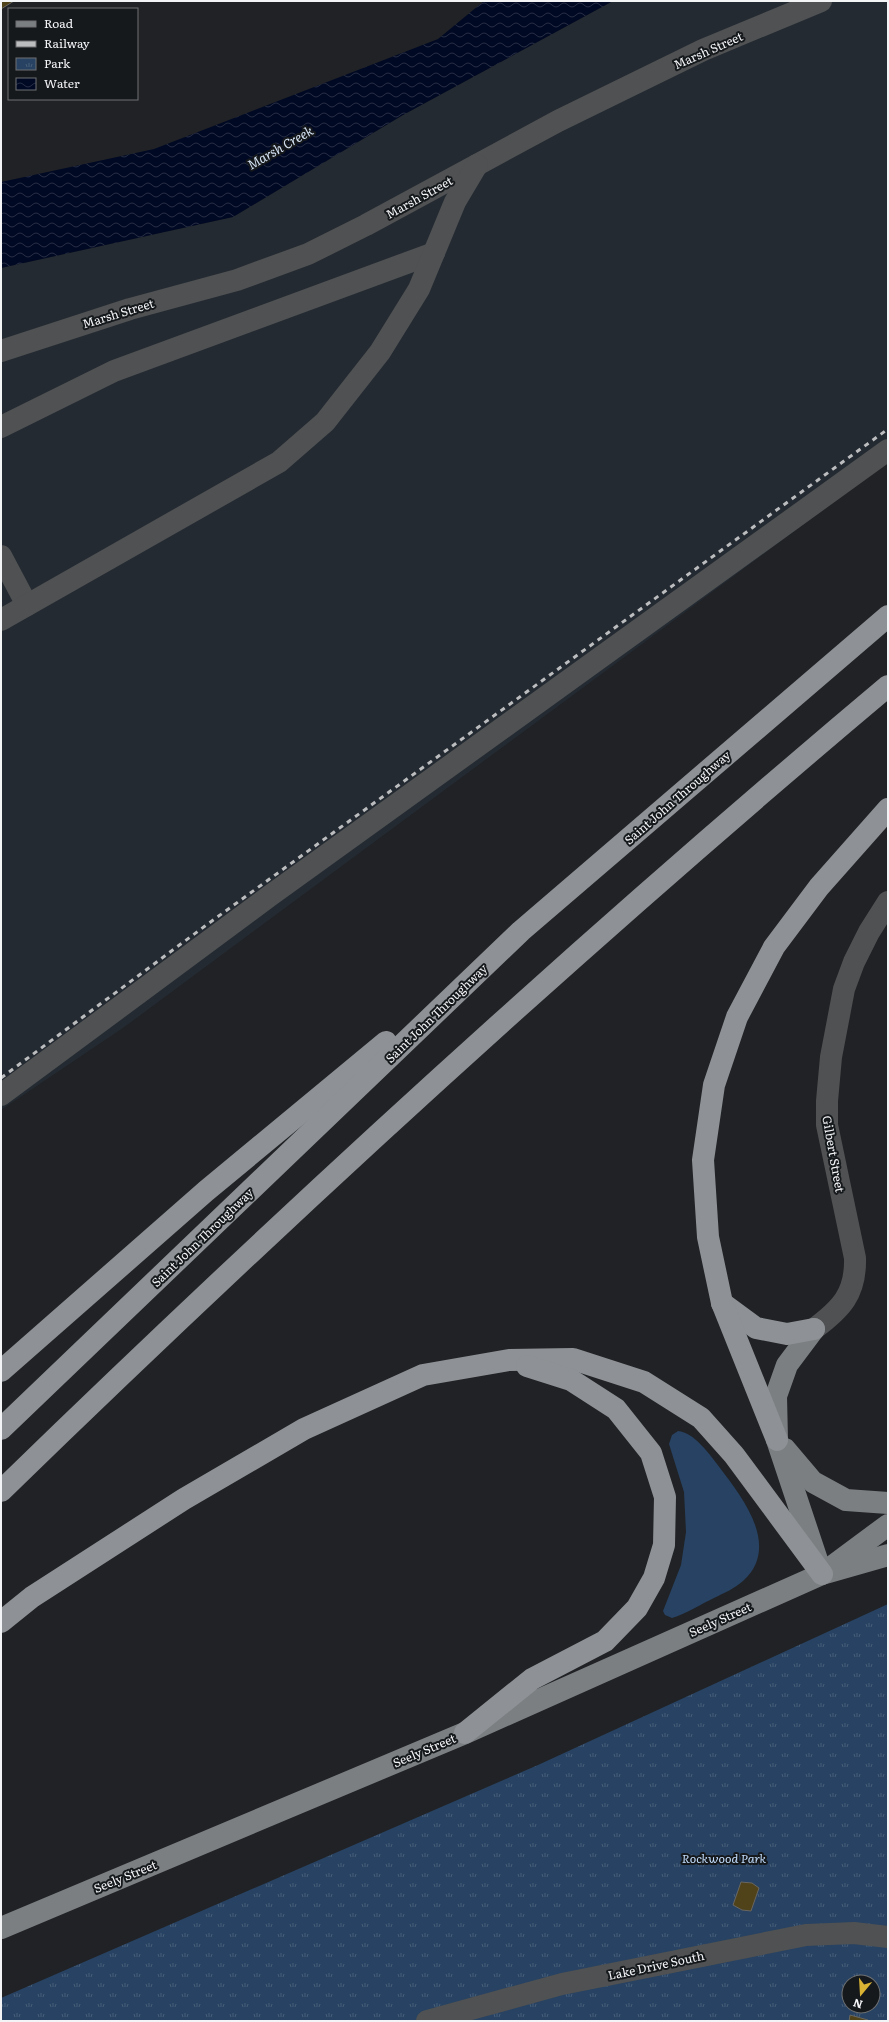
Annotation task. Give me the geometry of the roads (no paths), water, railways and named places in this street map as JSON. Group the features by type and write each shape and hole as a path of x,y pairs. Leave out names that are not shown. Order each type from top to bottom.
{"highway":[{"name":"Saint John Throughway","path":"1,1429 522,931 888,616"},
{"path":"1,1491 253,1250 556,972 734,816 888,686"},
{"path":"777,1440 722,1303 708,1237 703,1160 714,1085 737,1017 774,947 819,887 888,809"},
{"path":"1,1372 206,1191 522,931"},
{"path":"722,1303 756,1328 788,1334 814,1329"},
{"path":"465,1733 532,1679 605,1641 637,1608 654,1578 664,1545 665,1497 650,1453 616,1409 571,1380 509,1360"},
{"path":"1,1622 32,1597 184,1499 304,1429 423,1376 509,1360 573,1360 644,1382 701,1418 734,1455 822,1574"}],"main road":[{"path":"814,1329 787,1365 776,1396 777,1440 822,1574"},
{"path":"777,1440 813,1482 846,1500 888,1503"},
{"name":"Seely Street","path":"822,1574 888,1525"},
{"name":"Seely Street","path":"1,1928 465,1733 822,1574 888,1555"},
{"name":"Seely Street","path":"1,1924 22,1919"}],"street":[{"name":"Marsh Street","path":"1,351 130,309 237,280 308,254 366,226 558,121 703,50 820,1"},
{"path":"1,620 279,462 325,422 380,352 419,289 455,202 477,165"},
{"path":"1,427 114,371 434,253"},
{"path":"1,1095 284,886 888,450"},
{"path":"1,556 27,605"},
{"name":"Gilbert Street","path":"814,1329 842,1305 850,1291 855,1275 855,1258 827,1125 827,1101 831,1057 844,989 854,962 866,938 888,902"},
{"name":"Lake Drive South","path":"427,2021 562,1984 806,1934 854,1933 888,1937"}],"water":[{"name":"Marsh Creek","path":"484,1 613,1 403,115 233,217 1,268 1,182 154,149 438,39"}],"railway":[{"path":"1,1078 205,926 888,429"}],"park label":[{"name":"Rockwood Park","path":"724,1858"}]}
